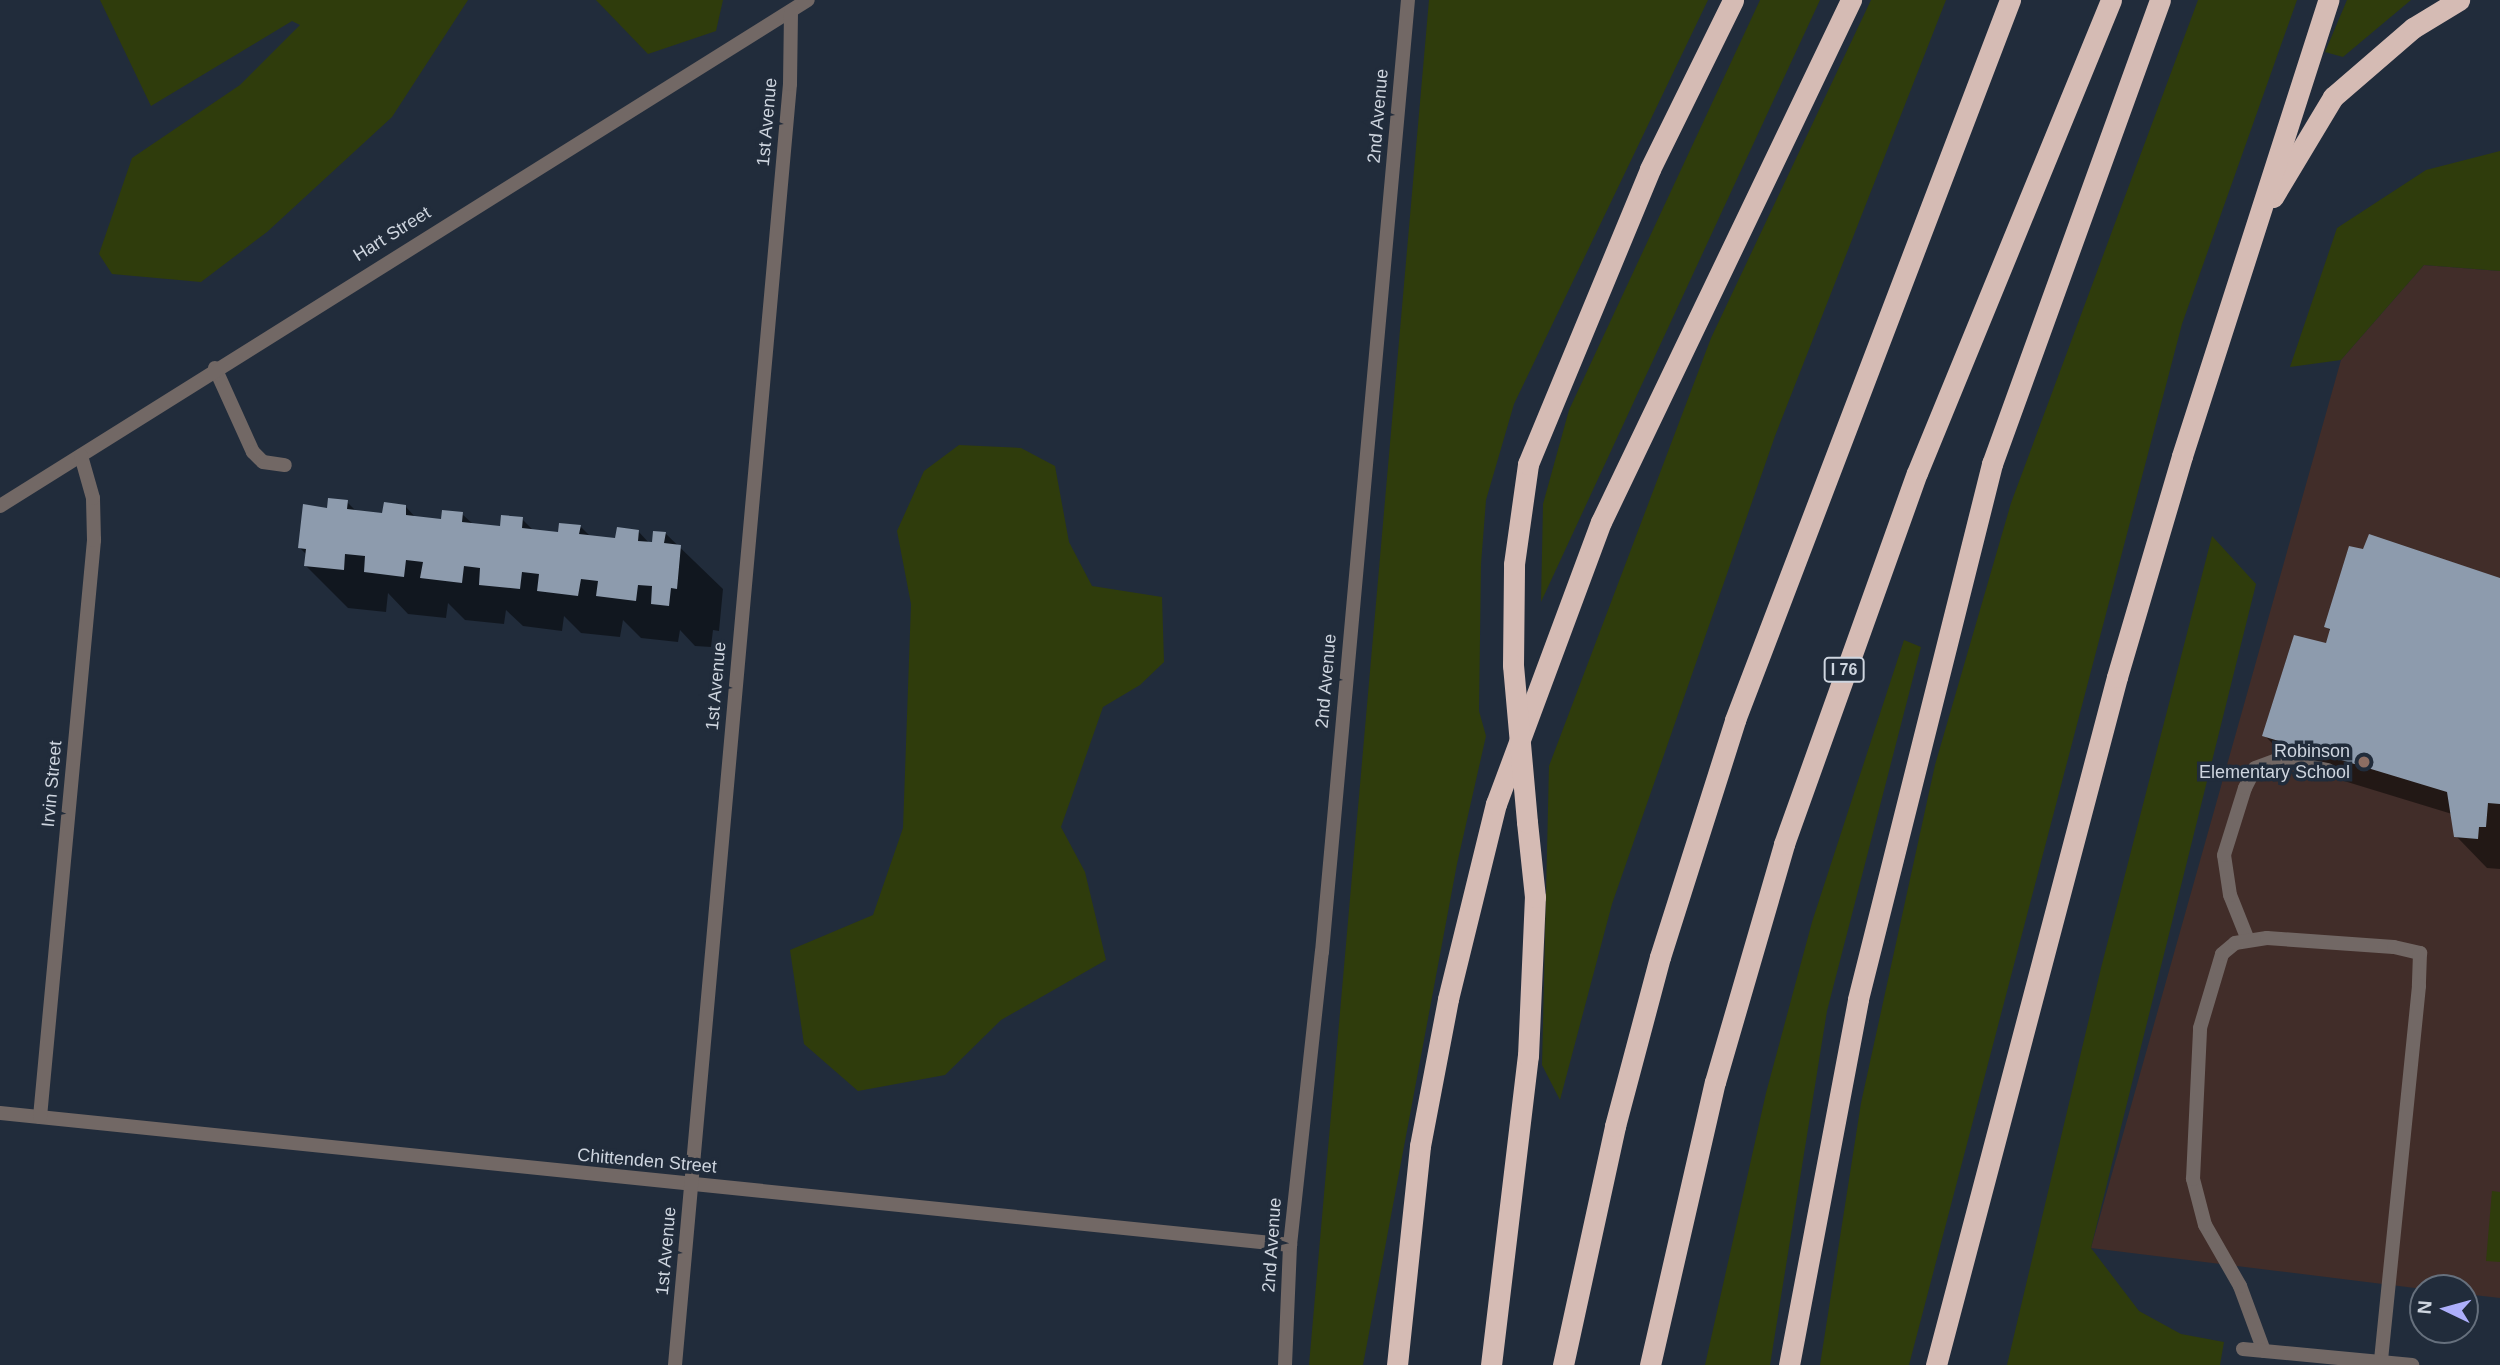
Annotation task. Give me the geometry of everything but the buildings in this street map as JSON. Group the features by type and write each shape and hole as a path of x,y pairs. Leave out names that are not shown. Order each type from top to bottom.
{"highway":[{"path":"1491,1365 1528,1056 1535,897 1513,665 1514,564 1528,464 1549,404 1650,169 1732,0"},
{"path":"1396,1365 1420,1146 1450,987 1496,804 1601,522 1851,0"},
{"path":"1563,1365 1615,1126 1660,957 1735,720 2010,0"},
{"name":"I 76","path":"1650,1365 1716,1082 1784,844 1917,473 2111,0"},
{"path":"1789,1365 1858,999 1992,464 2160,0"},
{"path":"1936,1365 2117,677 2254,229 2328,0"},
{"path":"2254,229 2333,97 2413,28 2459,0"}],"street":[{"name":"Hart Street","path":"0,506 215,368 808,0"},
{"name":"2nd Avenue","path":"1285,1365 1290,1245 1322,952 1408,0"},
{"name":"1st Avenue","path":"675,1365 790,84 791,11"},
{"path":"215,368 253,452 263,462 285,465"},
{"name":"Irvin Street","path":"40,1117 93,540 93,498 81,456"},
{"path":"2248,940 2230,895 2224,855 2245,788 2255,768 2277,760 2328,770"},
{"path":"2264,1351 2240,1286 2205,1225 2193,1179 2200,1028 2222,954 2235,943 2248,940 2322,942 2420,953 2381,1363"},
{"name":"Chittenden Street","path":"0,1113 1290,1245"},
{"path":"2243,1349 2412,1365"}],"shaded area":[{"name":"Robinson Elementary School","path":"2424,265 2500,271 2500,1298 2479,1296 2479,1274 2409,1274 2409,1287 2091,1248 2341,360"}],"green space":[{"path":"100,0 468,0 392,117 267,232 201,282 112,274 99,254 132,158 240,85 300,25 292,21 151,106"},
{"path":"596,0 723,0 716,31 648,54"},
{"path":"1429,0 1708,0 1514,404 1486,500 1481,564 1479,711 1486,736 1457,864 1363,1365 1309,1365"},
{"path":"1760,0 1820,0 1541,602 1543,504 1569,410"},
{"path":"1871,0 1946,0 1775,436 1612,904 1560,1100 1542,1065 1549,766 1711,338"},
{"path":"2198,0 2297,0 2182,324 1909,1365 1820,1365 1861,1103 1935,765 2011,503"},
{"path":"2347,0 2411,0 2343,57 2325,52"},
{"path":"2500,151 2500,271 2424,265 2341,360 2290,367 2337,228 2426,170"},
{"path":"959,445 1021,448 1055,466 1069,542 1092,586 1162,597 1164,662 1140,685 1103,707 1061,827 1085,872 1106,960 1001,1020 945,1075 858,1091 804,1044 790,950 873,915 903,828 911,604 897,531 924,471"},
{"path":"2212,536 2256,584 2091,1248 2139,1311 2181,1334 2224,1342 2220,1365 2007,1365 2101,968"},
{"path":"1904,640 1921,647 1827,1011 1770,1365 1705,1365 1766,1093 1812,922"},
{"path":"2492,1191 2500,1192 2500,1262 2486,1261"}],"place":[{"name":"Robinson Elementary School","path":"2364,762"}]}
